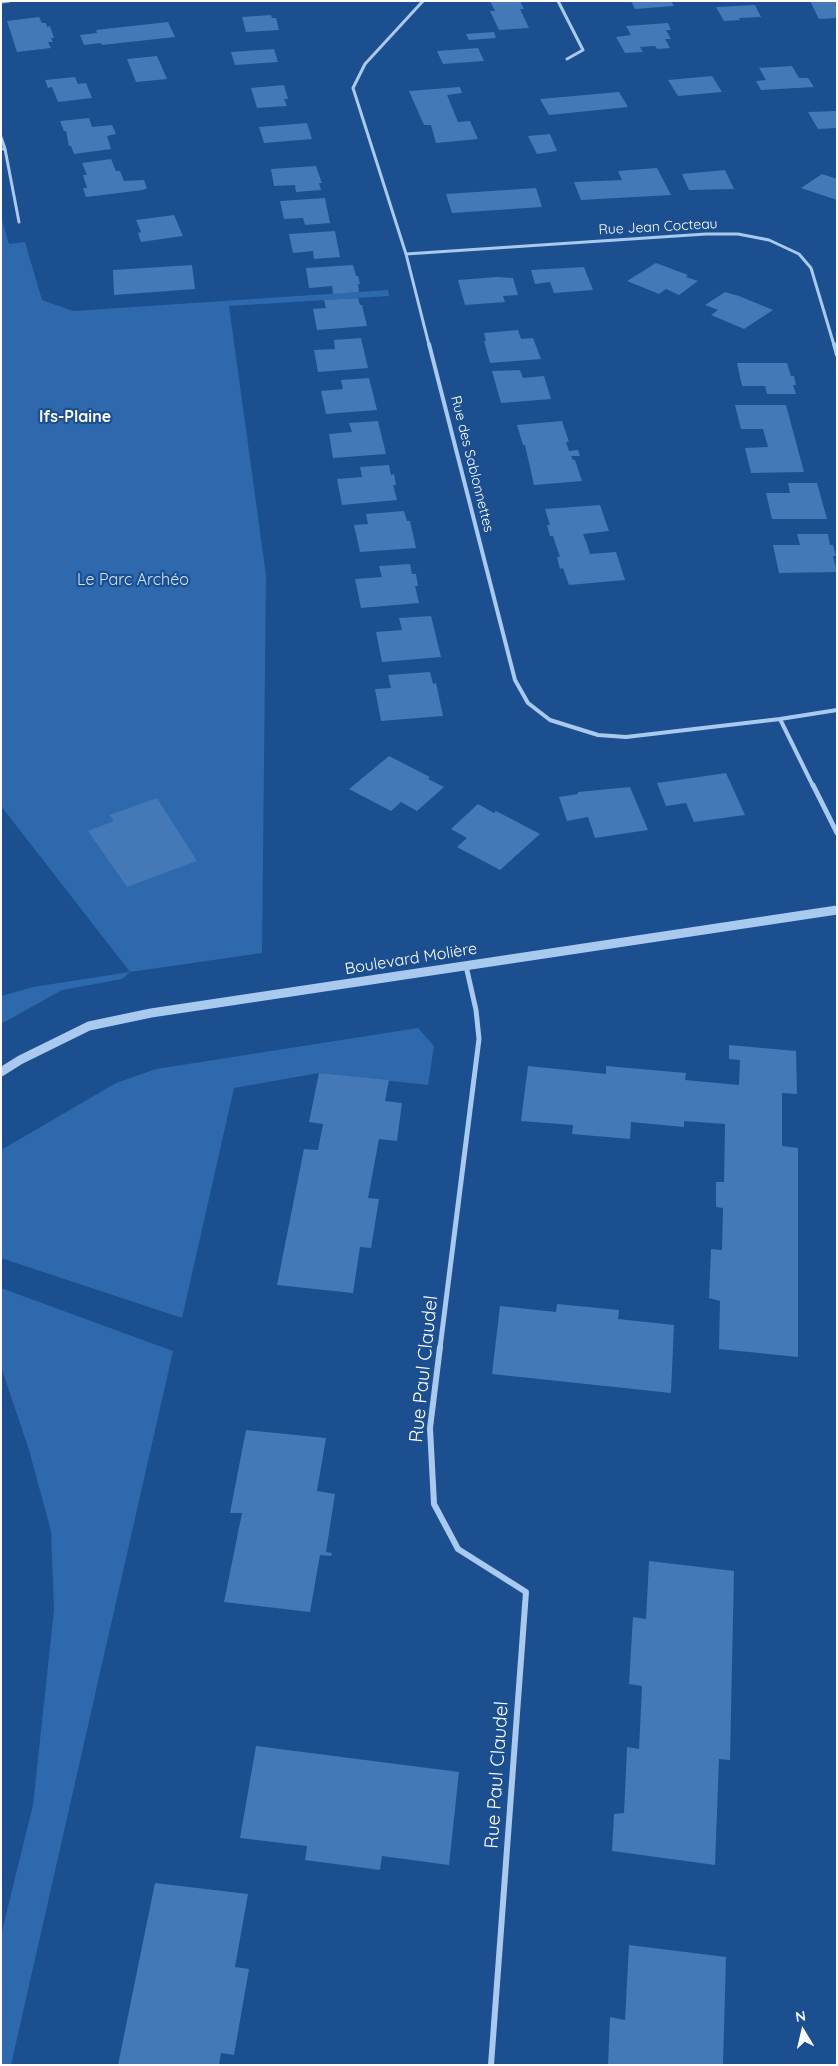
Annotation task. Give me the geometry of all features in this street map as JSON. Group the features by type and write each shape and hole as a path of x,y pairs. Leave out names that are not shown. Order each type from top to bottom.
{"street":[{"path":"1,2 9,1"},
{"name":"Rue des Sablonnettes","path":"423,1 365,64 353,88 406,254 515,680 528,703 550,720 598,735 626,737 780,719"},
{"path":"558,1 584,50 567,59"},
{"path":"1,136 19,222"},
{"name":"Rue Jean Cocteau","path":"406,254 706,234 738,234 769,240 799,254 811,268 837,355"},
{"path":"837,710 780,719 837,833"},
{"name":"Boulevard Molière","path":"1,1072 20,1060 88,1026 151,1013 837,910"},
{"name":"Rue Paul Claudel","path":"466,966 476,1010 479,1039 430,1428 434,1504 458,1549 526,1592 491,2065"}],"green space":[{"name":"Le Parc Archéo","path":"1,217 9,244 25,242 42,300 73,311 388,290 389,296 229,306 266,575 262,953 130,972 1,806"},
{"path":"130,972 122,979 62,990 1,1024 1,996 33,987"},
{"path":"418,1028 434,1046 428,1085 319,1073 234,1088 182,1318 1,1258 1,1150 116,1083 156,1069"},
{"path":"1,1288 173,1351 11,2065 1,2065 1,1935 33,1805 54,1610 51,1531 29,1450 1,1367"}],"building":[{"path":"490,1 520,1 524,9 520,9 529,28 499,30 490,11 495,11"},
{"path":"631,1 671,1 674,6 635,9"},
{"path":"810,1 837,1 837,18 819,19"},
{"path":"755,5 761,17 724,21 716,7"},
{"path":"271,15 272,18 276,18 279,30 246,32 242,17"},
{"path":"39,17 42,23 46,23 47,27 50,26 54,38 51,38 53,42 48,42 51,48 17,52 7,21"},
{"path":"168,22 175,37 102,45 101,43 84,45 80,35 97,33 96,30"},
{"path":"668,23 671,30 666,30 671,39 665,39 670,48 640,47 643,52 625,53 616,37 631,35 626,26"},
{"path":"494,32 496,38 469,40 466,34"},
{"path":"478,48 484,61 443,64 437,51"},
{"path":"274,49 278,62 235,65 231,52"},
{"path":"157,56 167,79 136,82 127,59"},
{"path":"792,66 799,78 808,78 814,87 761,90 756,81 766,80 759,68"},
{"path":"712,76 722,92 678,96 668,80"},
{"path":"75,77 78,84 86,83 92,98 58,102 52,87 48,88 45,80"},
{"path":"284,85 288,99 284,99 287,106 257,108 251,88"},
{"path":"460,87 462,93 447,95 458,122 470,121 478,139 436,143 431,125 424,125 409,91"},
{"path":"619,92 628,107 549,115 540,99"},
{"path":"837,111 837,128 818,129 808,112"},
{"path":"89,118 92,127 112,125 116,134 107,136 111,149 74,154 71,146 69,146 66,131 64,131 60,121"},
{"path":"307,123 312,139 264,143 259,127"},
{"path":"550,134 557,151 537,154 528,136"},
{"path":"111,159 116,171 120,171 124,181 144,180 147,188 86,197 83,188 87,188 83,175 87,175 82,163"},
{"path":"316,166 322,183 319,183 321,190 296,192 295,185 274,186 271,169"},
{"path":"657,168 671,195 581,200 574,182 622,180 618,171"},
{"path":"725,170 734,189 689,190 682,174"},
{"path":"822,174 837,179 837,200 801,188"},
{"path":"536,188 542,207 452,213 446,194"},
{"path":"325,198 330,223 305,225 303,218 284,219 280,201"},
{"path":"174,215 183,236 141,242 138,233 141,232 136,220"},
{"path":"335,231 340,257 314,259 313,251 293,253 289,234"},
{"path":"656,263 688,275 686,277 698,281 679,295 666,289 659,294 627,281"},
{"path":"192,265 195,289 114,295 113,270"},
{"path":"353,265 360,284 358,284 359,292 333,294 332,286 309,288 306,268"},
{"path":"584,267 593,290 554,293 550,282 535,284 531,270"},
{"path":"497,277 513,278 518,295 503,296 505,302 465,305 458,280"},
{"path":"725,292 773,310 744,329 711,315 718,310 705,305"},
{"path":"358,298 360,305 362,305 367,326 317,330 313,309 326,308 324,300"},
{"path":"518,330 521,339 533,338 541,359 490,363 484,341 486,341 484,333"},
{"path":"361,338 368,368 318,372 314,350 335,349 334,340"},
{"path":"737,363 787,363 791,376 794,376 796,385 793,385 796,394 767,394 765,386 742,386"},
{"path":"520,370 523,378 544,376 551,399 501,403 492,371"},
{"path":"369,378 377,410 326,414 321,391 343,389 341,380"},
{"path":"735,405 786,405 804,472 751,473 745,448 768,447 763,429 741,429"},
{"path":"378,421 386,454 333,458 329,434 352,432 349,423"},
{"path":"562,421 569,442 566,442 569,451 578,450 580,456 571,456 575,460 582,481 534,485 525,445 523,445 517,425"},
{"path":"389,465 391,475 394,474 396,485 393,485 397,500 342,505 337,479 362,477 360,467"},
{"path":"788,483 817,483 827,519 772,519 766,493 790,493"},
{"path":"600,505 609,531 583,534 590,554 616,552 625,580 569,585 563,568 560,569 557,557 560,557 553,536 550,536 547,525 550,525 545,509"},
{"path":"404,511 407,521 410,521 416,548 360,552 354,525 368,524 366,514"},
{"path":"797,534 828,534 830,545 833,545 836,556 833,556 837,572 779,573 773,545 800,545"},
{"path":"410,564 412,574 416,574 418,586 415,586 419,603 361,608 355,579 382,577 379,566"},
{"path":"431,616 441,657 382,662 376,632 402,630 399,618"},
{"path":"430,672 433,684 436,683 443,716 381,721 375,689 391,688 388,675"},
{"path":"389,756 430,777 428,779 444,787 417,811 401,802 391,811 349,789"},
{"path":"726,773 745,815 694,822 686,803 666,806 657,783"},
{"path":"630,787 648,830 595,838 588,817 567,821 559,797 578,794 578,792"},
{"path":"157,798 197,861 127,887 88,831 114,821 109,815"},
{"path":"478,804 494,813 496,811 540,834 500,870 457,847 467,838 451,829"},
{"path":"729,1045 796,1051 797,1094 782,1093 782,1146 798,1148 798,1357 719,1349 720,1301 709,1298 711,1249 722,1250 723,1208 716,1207 716,1182 724,1182 725,1124 684,1121 684,1127 631,1122 630,1139 572,1134 573,1125 521,1121 528,1066 606,1074 606,1066 686,1073 685,1080 739,1085 740,1060 729,1059"},
{"path":"319,1073 389,1080 385,1101 402,1103 397,1141 379,1139 368,1198 379,1199 371,1248 360,1247 353,1293 277,1285 304,1149 318,1150 323,1124 309,1122"},
{"path":"557,1304 619,1310 618,1319 674,1325 671,1393 492,1374 500,1306 556,1312"},
{"path":"246,1430 326,1438 317,1491 335,1494 326,1552 332,1553 331,1556 320,1555 310,1612 224,1602 242,1513 230,1513"},
{"path":"649,1561 734,1571 730,1760 719,1759 715,1865 612,1851 614,1814 624,1813 627,1747 639,1749 642,1686 629,1684 633,1617 646,1619"},
{"path":"256,1746 459,1772 449,1865 382,1856 380,1870 305,1860 307,1846 240,1838"},
{"path":"155,1883 248,1894 235,1967 249,1969 234,2055 221,2053 219,2065 118,2065"},
{"path":"629,1945 726,1957 723,2065 608,2065 610,2017 625,2020"}],"district":[{"name":"Ifs-Plaine","path":"75,417"}]}
